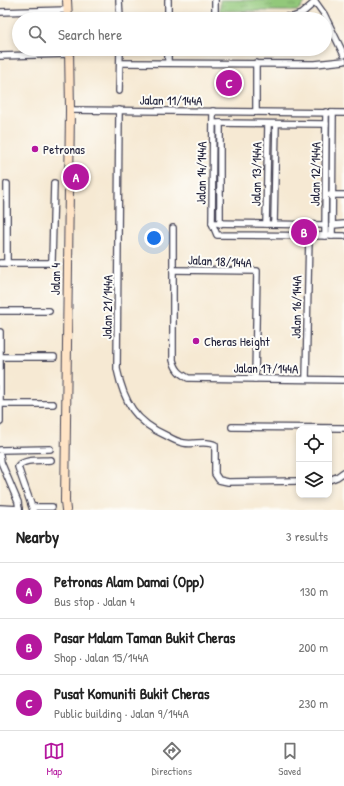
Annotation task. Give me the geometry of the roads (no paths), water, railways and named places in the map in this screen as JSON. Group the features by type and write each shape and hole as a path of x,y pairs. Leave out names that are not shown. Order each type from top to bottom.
{"street":[{"path":"0,12 67,10 68,0"},
{"path":"119,0 120,12"},
{"path":"168,0 168,12"},
{"path":"215,0 215,12"},
{"path":"303,12 315,1 323,12"},
{"path":"332,30 344,55"},
{"path":"0,56 12,55"},
{"name":"Jalan 4","path":"66,510 70,110 69,56"},
{"path":"119,91 120,56"},
{"path":"168,56 168,63"},
{"path":"120,63 315,64 344,61"},
{"path":"256,63 256,112"},
{"name":"Jalan 11/144A","path":"70,110 344,113"},
{"name":"Jalan 21/144A","path":"119,110 117,369 123,393 135,414 152,429 182,443 215,445 216,474 219,480 228,482 296,481"},
{"name":"Jalan 14/144A","path":"213,111 212,223 217,235 309,236"},
{"name":"Jalan 12/144A","path":"325,236 326,112"},
{"name":"Jalan 12/144A","path":"332,236 333,113"},
{"path":"213,124 326,124"},
{"name":"Jalan 14/144A","path":"220,124 220,224"},
{"name":"Jalan 13/144A","path":"266,224 268,124"},
{"name":"Jalan 13/144A","path":"274,224 276,124"},
{"path":"0,263 49,263 52,260 54,183"},
{"path":"7,184 7,263"},
{"path":"326,195 344,195"},
{"path":"212,223 325,224"},
{"path":"333,225 344,224"},
{"path":"173,228 173,270"},
{"path":"309,236 344,236"},
{"name":"Jalan 16/144A","path":"306,379 309,236"},
{"name":"Jalan 17/144A","path":"173,270 173,360 175,368 180,374 188,378 344,380"},
{"name":"Jalan 18/144A","path":"173,270 256,271 255,379"},
{"path":"0,311 49,311"},
{"path":"0,332 0,422"},
{"path":"0,357 54,357"},
{"path":"0,404 54,404"},
{"path":"232,427 344,428"},
{"path":"0,450 50,449"},
{"path":"0,456 1,462 18,502 19,509 0,508"},
{"path":"51,460 27,461 21,463 18,467 33,508 52,507"},
{"path":"332,479 344,472"}],"place":[{"name":"Pusat Komuniti Bukit Cheras","path":"229,83"},
{"name":"Petronas","path":"35,149"},
{"name":"Petronas Alam Damai (Opp)","path":"76,177"},
{"name":"Pasar Malam Taman Bukit Cheras","path":"304,232"},
{"name":"Cheras Height","path":"196,341"}]}
